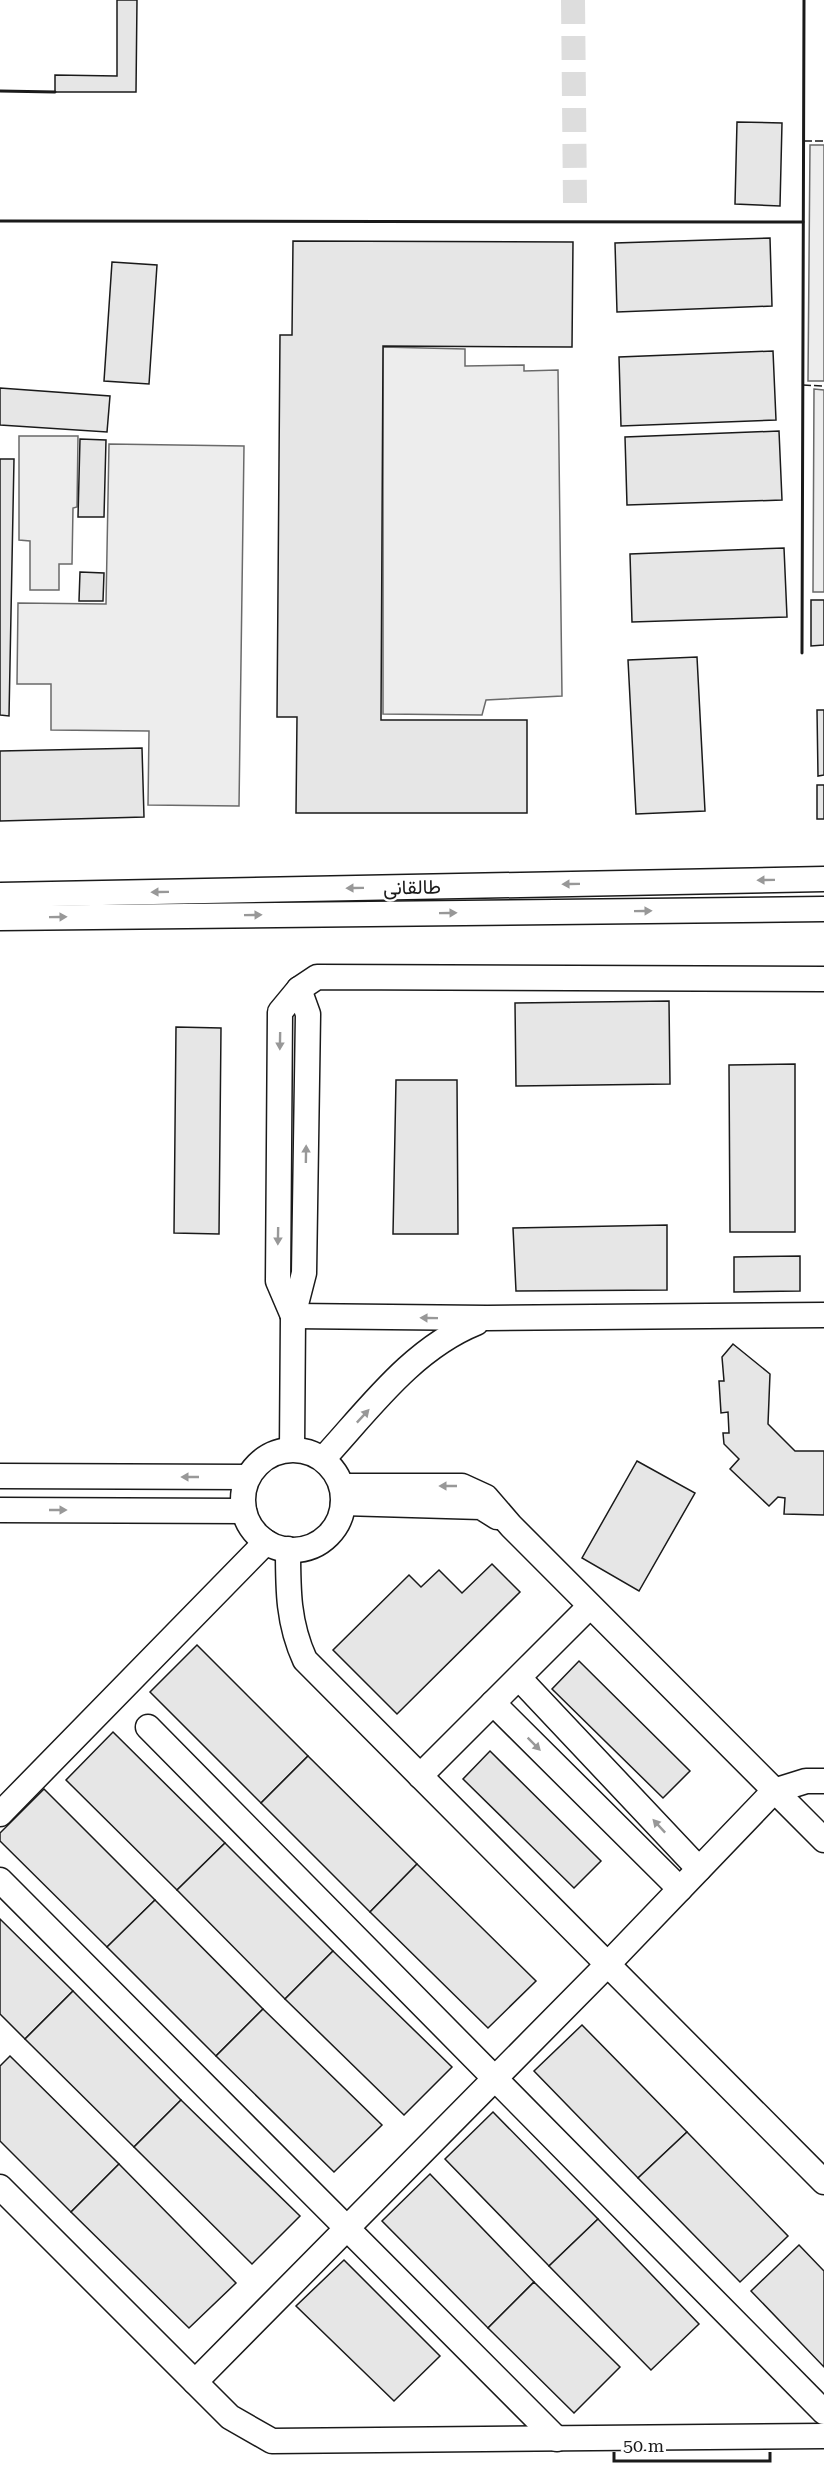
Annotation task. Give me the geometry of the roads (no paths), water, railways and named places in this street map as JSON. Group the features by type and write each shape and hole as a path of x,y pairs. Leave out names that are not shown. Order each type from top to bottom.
{"street":[{"name":"طالقانی","path":"0,895 824,879"},
{"name":"طالقانی","path":"0,918 824,909"},
{"path":"292,1449 293,1316 304,1274 308,1014 299,989 317,977 824,979"},
{"path":"293,1316 487,1318 824,1315"},
{"path":"323,1459 418,1357 449,1334 487,1318"},
{"path":"292,1449 308,1452 323,1459 334,1471 342,1495 339,1520 330,1534 316,1544 299,1550 277,1546 254,1532 244,1511 244,1486 248,1477 262,1460 276,1452 292,1449"},
{"path":"0,1476 248,1477"},
{"path":"342,1495 481,1507 511,1526 824,1840"},
{"path":"0,1510 244,1511"},
{"path":"277,1546 288,1588 294,1635 305,1660 824,2182"},
{"path":"0,1814 277,1546"},
{"path":"420,1776 590,1606"},
{"path":"519,1678 699,1869"},
{"path":"493,1703 680,1889"},
{"path":"148,1727 824,2412"},
{"path":"195,2382 608,1964 774,1791 806,1781 824,1781"},
{"path":"0,1880 557,2439"},
{"path":"0,2187 230,2417 272,2441 824,2436"}],"tunnel":[{"path":"573,0 575,203"}]}
